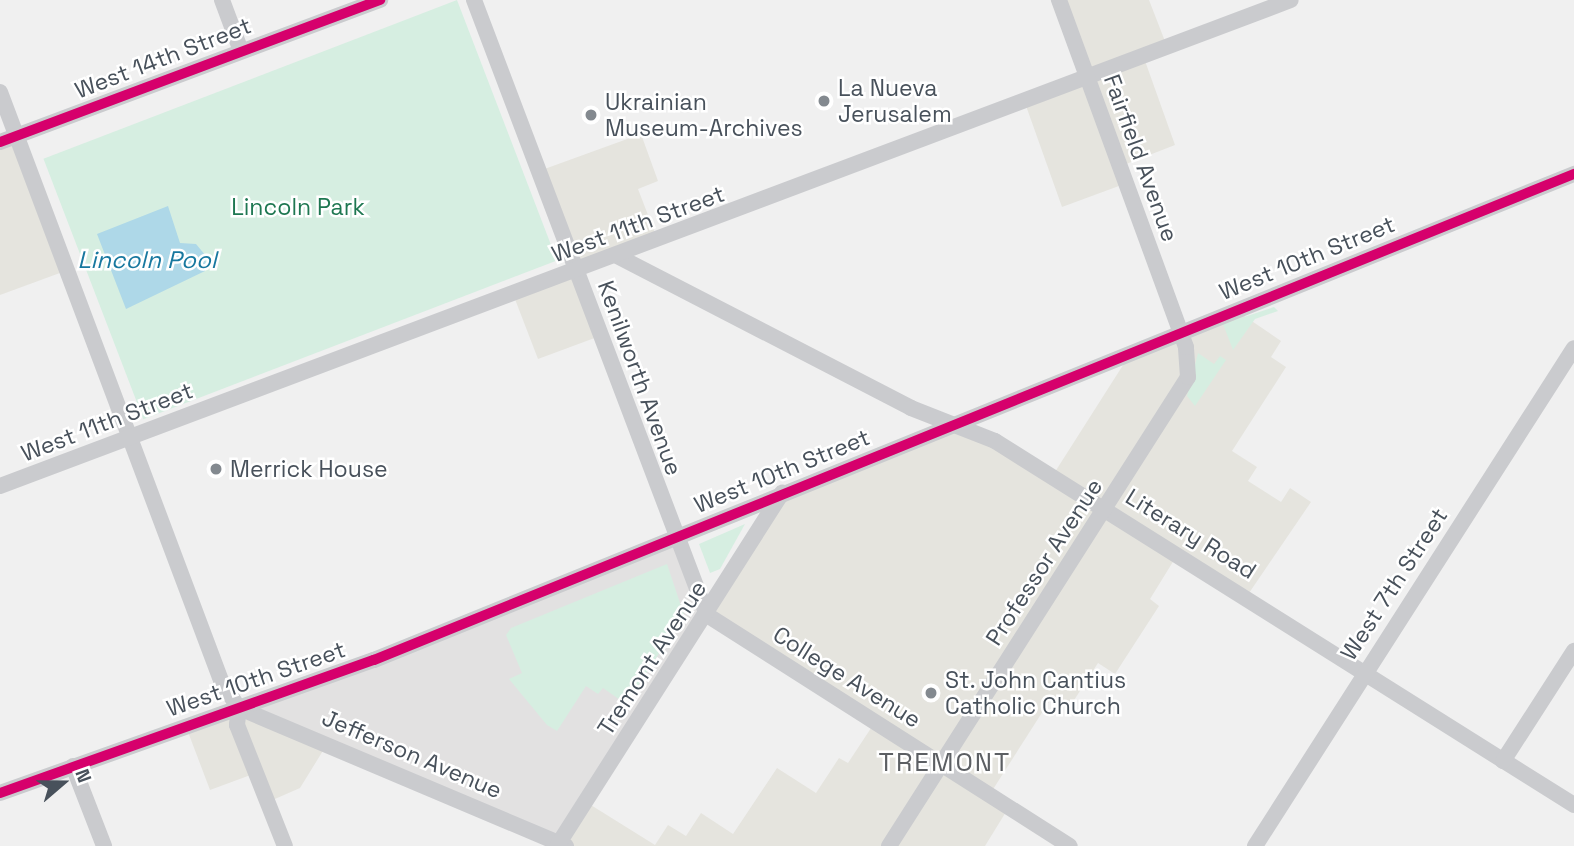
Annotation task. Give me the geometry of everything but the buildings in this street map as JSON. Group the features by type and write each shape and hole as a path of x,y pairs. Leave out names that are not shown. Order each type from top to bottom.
{"street":[{"path":"222,0 241,51"},
{"name":"West 14th Street","path":"0,142 380,0"},
{"name":"Kenilworth Avenue","path":"474,0 675,537"},
{"name":"Fairfield Avenue","path":"1059,0 1180,331"},
{"name":"West 11th Street","path":"0,486 1089,79 1291,0"},
{"path":"0,92 222,683 239,708 237,725 285,846"},
{"name":"West 10th Street","path":"0,793 239,708 675,537 1180,331 1572,180"},
{"name":"Literary Road","path":"617,256 952,425 995,441 1107,508 1574,805"},
{"name":"Professor Avenue","path":"889,846 1184,387 1189,365 1180,331"},
{"name":"West 7th Street","path":"1255,846 1574,348"},
{"name":"Tremont Avenue","path":"561,845 782,493"},
{"path":"675,537 707,615"},
{"name":"College Avenue","path":"707,615 1070,846"},
{"path":"1503,761 1574,651"},
{"name":"Jefferson Avenue","path":"239,708 561,845"},
{"path":"73,766 104,846"}],"shaded area":[{"path":"1059,0 1149,0 1168,49 1144,58 1175,145 1121,166 1127,183 1062,207 1025,103 1088,79"},
{"path":"641,134 658,181 638,189 658,241 576,271 539,171"},
{"path":"16,136 68,270 0,295 0,142"},
{"path":"576,271 600,336 538,359 513,294"},
{"path":"1234,309 1281,341 1271,357 1286,367 1232,451 1257,467 1248,481 1281,502 1290,488 1311,502 1247,596 1179,552 1150,599 1159,606 1115,674 1098,663 1069,708 1052,697 990,794 1009,807 985,846 558,846 586,802 655,845 668,825 686,836 701,813 733,834 777,768 816,793 839,758 848,763 875,722 707,615 782,493 952,425 1053,475 1132,351"},
{"path":"675,537 707,615 560,842 239,708"},
{"path":"218,712 329,741 300,788 268,802 256,773 210,790 185,724"}],"green space":[{"name":"Lincoln Park","path":"457,0 557,260 143,419 43,159"},
{"path":"1274,307 1278,311 1255,319 1233,350 1223,324"},
{"path":"1198,353 1214,364 1220,356 1226,360 1195,406 1187,396"},
{"path":"745,524 720,569 710,573 699,544"},
{"path":"667,564 684,615 626,704 603,688 598,694 586,686 557,731 547,725 509,679 522,673 506,635 511,628"}],"water":[{"name":"Lincoln Pool","path":"168,206 180,243 196,244 206,256 205,271 126,309 97,234"}],"cycle path":[{"path":"0,142 380,0"},
{"path":"0,793 374,660 1574,174"}],"place":[{"name":"La Nueva Jerusalem","path":"824,101"},
{"name":"Ukrainian Museum-Archives","path":"591,115"},
{"name":"Merrick House","path":"216,469"},
{"name":"St. John Cantius Catholic Church","path":"931,693"}],"district":[{"name":"TREMONT","path":"945,763"}]}
